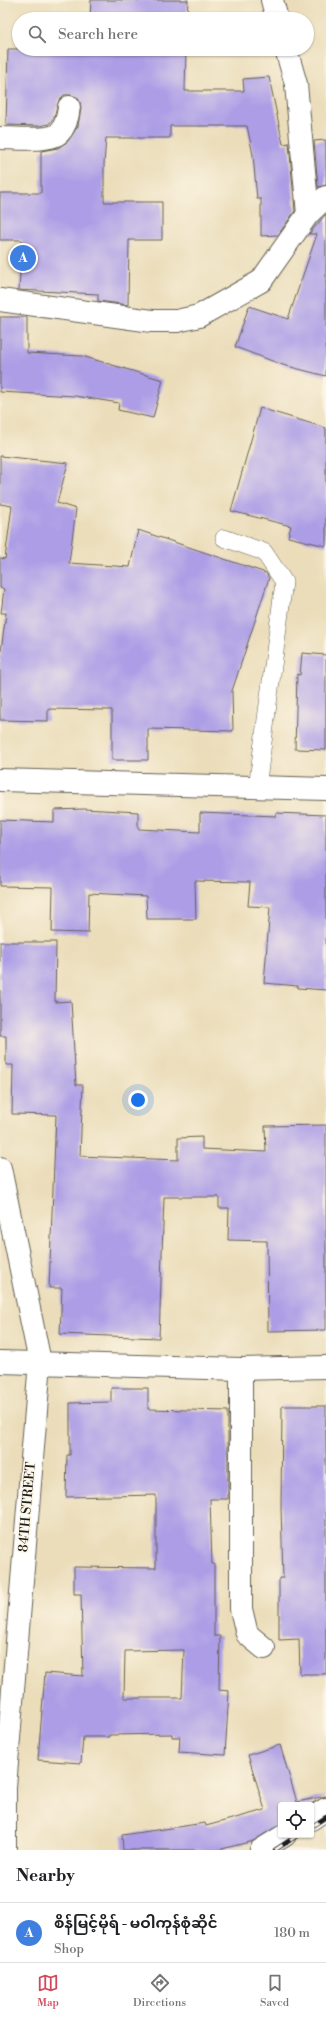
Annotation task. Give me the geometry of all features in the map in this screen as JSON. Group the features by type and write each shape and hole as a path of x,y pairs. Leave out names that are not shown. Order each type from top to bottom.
{"street":[{"path":"272,0 275,12"},
{"path":"288,56 296,84 308,214"},
{"path":"0,138 45,138 58,134 68,120 69,107"},
{"path":"0,300 152,321 177,321 199,316 261,281 308,214 326,197"},
{"path":"0,780 326,790"},
{"name":"84TH STREET","path":"0,1168 40,1362 2,1787 5,1850"},
{"path":"0,1362 241,1369 326,1367"},
{"path":"241,1369 241,1609 247,1634 264,1648"},
{"path":"314,1817 326,1809"},
{"path":"260,1850 280,1838"}],"lane":[{"path":"224,538 264,552 284,582 257,788"}],"building":[{"path":"91,0 188,0 187,12 90,12"},
{"path":"8,49 12,49 12,56 186,56 185,91 244,91 243,79 269,77 283,144 289,143 295,211 278,235 261,236 261,199 257,199 253,155 247,126 170,126 170,138 106,138 104,202 162,202 162,240 129,240 128,305 98,301 98,294 19,290 22,240 0,240 0,193 41,193 41,151 58,148 68,141 78,126 81,108 80,102 77,97 64,95 59,100 54,117 49,124 39,126 6,125"},
{"path":"326,140 326,185 318,187 314,141"},
{"path":"326,214 326,376 283,365 235,347 249,306 288,319 317,234 309,234"},
{"path":"0,317 27,317 27,353 82,356 163,380 153,418 118,410 119,403 75,396 0,392"},
{"path":"260,408 326,428 326,546 288,537 291,526 231,511"},
{"path":"0,456 68,463 57,503 76,509 69,563 130,567 138,530 266,573 269,578 232,691 233,731 148,729 148,760 112,760 112,710 48,709 48,721 0,720 0,659 6,613 1,613 4,589 0,588 0,558 5,559 12,506 0,504"},
{"path":"302,653 326,655 326,750 295,749 297,674 300,675"},
{"path":"84,809 138,812 138,829 200,832 200,813 276,816 276,813 326,815 326,990 264,983 270,907 248,906 250,882 195,881 196,919 147,919 146,896 89,893 88,933 52,932 53,887 0,886 0,820 54,822 54,810"},
{"path":"0,942 56,942 55,1002 71,1001 76,1085 83,1085 80,1156 178,1160 178,1138 202,1137 202,1149 266,1152 265,1126 326,1125 326,1330 268,1331 267,1241 228,1240 229,1208 219,1208 219,1197 164,1197 159,1338 60,1334 62,1288 49,1288 56,1115 12,1114 13,1065 6,1065 6,1036 0,1036"},
{"path":"111,1388 148,1388 148,1409 228,1411 228,1499 210,1499 212,1564 214,1564 214,1636 220,1636 219,1690 229,1691 225,1755 179,1752 180,1737 172,1737 172,1734 109,1735 109,1737 83,1737 81,1763 38,1760 45,1673 83,1676 81,1594 74,1594 74,1567 156,1568 156,1495 66,1497 67,1455 70,1455 70,1403 111,1402","holes":["184,1650 182,1698 124,1698 125,1651"]},
{"path":"282,1406 326,1406 326,1674 300,1674 299,1639 279,1640 279,1578 283,1578 281,1507"},
{"path":"280,1745 297,1802 278,1802 278,1826 253,1841 218,1850 123,1850 122,1835 205,1823 206,1826 265,1810 248,1755"},
{"path":"326,1796 314,1802 297,1802"}],"railway":[{"path":"314,1825 326,1817"},
{"path":"275,1850 293,1838"}],"place":[{"name":"စိန်မြင့်မိုရ် - မဝါကုန်စုံဆိုင်","path":"23,258"}]}
